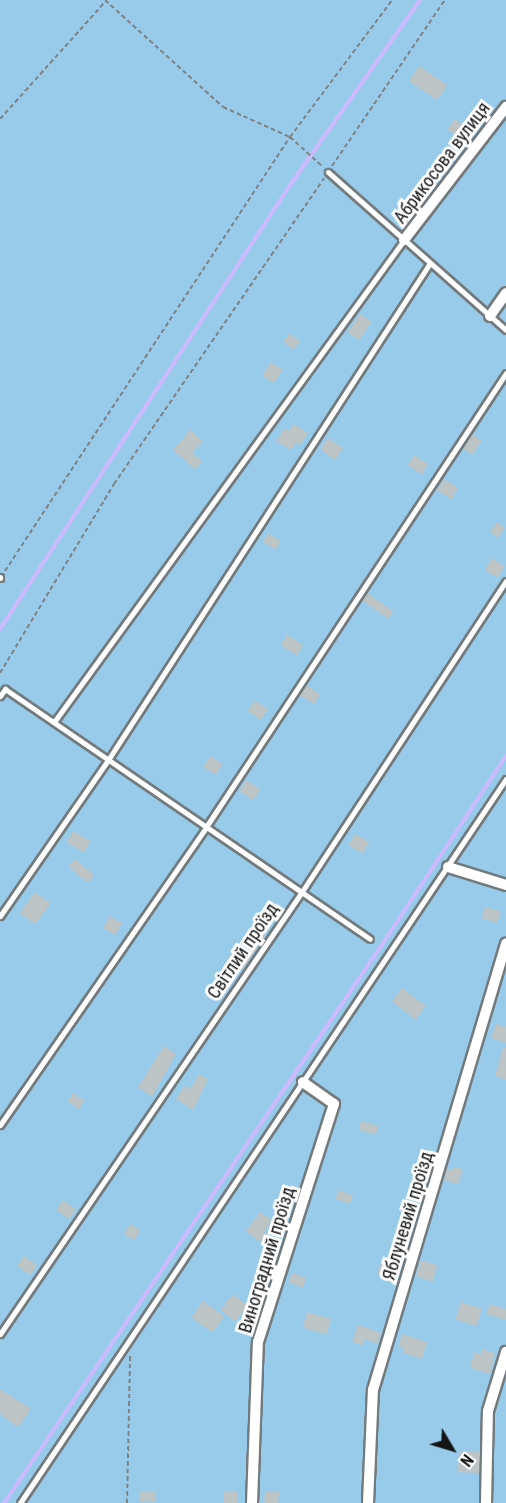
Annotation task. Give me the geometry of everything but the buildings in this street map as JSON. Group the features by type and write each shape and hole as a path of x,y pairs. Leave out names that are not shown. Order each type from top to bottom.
{"street":[{"name":"Абрикосова вулиця","path":"404,240 506,107"},
{"path":"490,316 506,293"},
{"path":"448,867 506,885"},
{"name":"Яблуневий проїзд","path":"368,1503 373,1390 506,943"},
{"name":"Виноградний проїзд","path":"252,1503 258,1342 334,1104 303,1082"},
{"path":"486,1503 488,1411 506,1352"}],"lane":[{"path":"328,172 506,330"},
{"path":"54,722 404,240"},
{"path":"0,916 108,760 430,263"},
{"path":"0,1125 206,827 506,373"},
{"name":"Світлий проїзд","path":"0,1334 301,893 506,581"},
{"path":"0,696 5,688 370,939"},
{"path":"20,1503 506,779"}],"path":[{"path":"0,119 106,0 223,107 290,137 328,172"},
{"path":"0,577 290,137 392,0"},
{"path":"0,673 114,484 445,0"},
{"path":"128,1503 130,1339"}],"shaded area":[{"path":"0,0 506,0 506,1503 0,1503"}],"waterway":[{"path":"0,629 290,185 420,0"},
{"path":"4,1503 381,946 506,756"}]}
